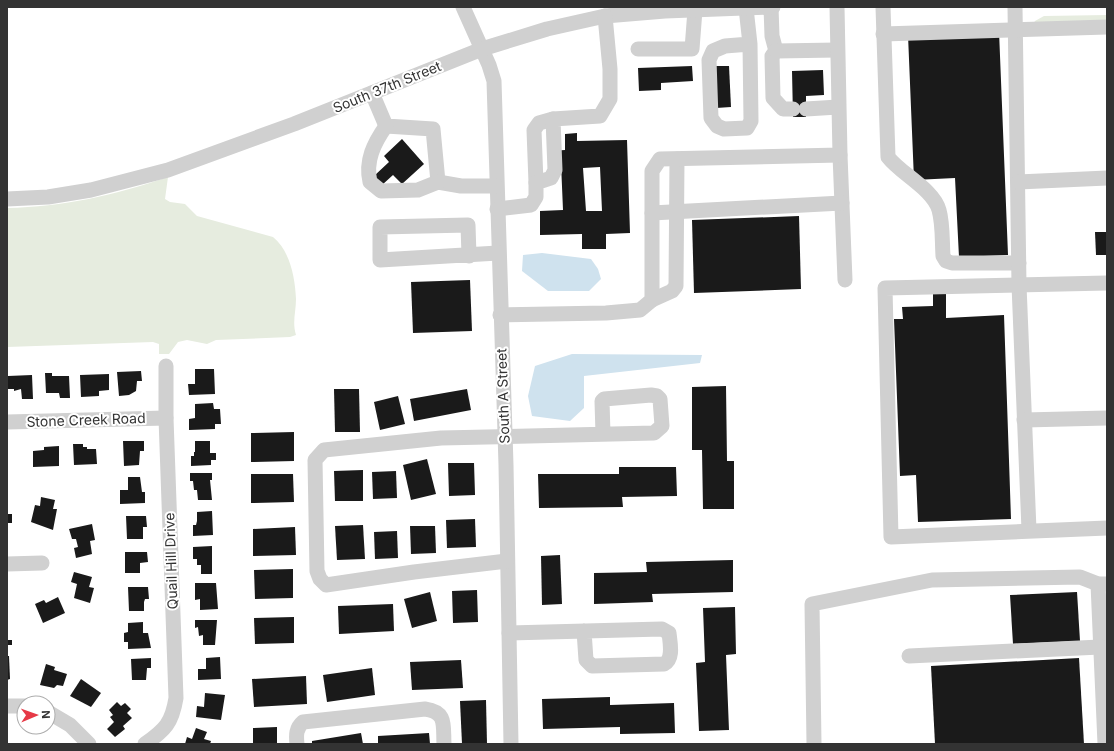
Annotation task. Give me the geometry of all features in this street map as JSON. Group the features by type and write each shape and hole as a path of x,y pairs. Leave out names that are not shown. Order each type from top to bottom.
{"street":[{"name":"South A Street","path":"463,7 482,49 494,81 511,744"},
{"name":"South 37th Street","path":"7,199 48,197 122,183 168,170 294,124 482,49 547,29 605,16 772,7"},
{"path":"772,7 772,36 776,51"},
{"path":"837,7 838,107 845,280"},
{"path":"883,7 888,157 931,196 936,203 939,210 943,256 946,262 952,264 1019,263"},
{"path":"1014,7 1019,284 1028,530"},
{"path":"746,8 750,44 751,121 747,128 724,129 717,126 711,118 709,60 713,51 725,46 750,44"},
{"path":"638,49 692,49 695,10"},
{"path":"497,209 531,205 536,198 536,183 551,178 555,170 553,119 600,116 610,99 610,69 605,16"},
{"path":"883,34 1107,27"},
{"path":"776,51 837,50"},
{"path":"776,51 772,56 773,98 783,109 838,107"},
{"path":"372,93 386,126"},
{"path":"386,126 433,129 438,182"},
{"path":"386,126 374,143 368,171 370,182 381,191 418,190 438,182 462,186 496,186"},
{"path":"652,300 652,171 660,159 840,155"},
{"path":"500,315 606,313 640,310 652,300 672,291 676,286 678,211 677,159"},
{"path":"1018,182 1107,178"},
{"path":"652,212 842,203"},
{"path":"469,256 468,225 380,227 380,260 469,256 498,254"},
{"path":"1107,283 885,288 892,537 1028,530 1107,528"},
{"name":"Quail Hill Drive","path":"145,744 159,735 166,727 173,715 176,698 166,418 166,366"},
{"name":"Stone Creek Road","path":"7,422 166,418"},
{"path":"1024,420 1107,418"},
{"path":"507,561 414,572 326,585 320,579 317,571 315,460 324,450 441,438 603,434"},
{"path":"7,564 42,563"},
{"path":"814,744 812,604 932,580 1080,577 1102,584 1100,647 1104,677 1106,736"},
{"path":"509,633 584,631 662,629 669,633 670,657 668,662 664,664 592,666 586,660 584,631"},
{"path":"909,656 1100,647"},
{"path":"297,744 296,735 298,726 303,722 425,708 436,710 441,716 444,744"},
{"path":"56,717 70,725 89,744"}],"shaded area":[{"path":"1107,15 1107,21 1034,23 1044,16"},
{"path":"168,177 165,199 170,202 185,204 197,216 273,237 279,243 284,250 293,273 296,299 294,326 296,335 290,337 216,340 207,344 187,340 178,342 169,354 159,354 159,344 153,342 7,347 7,208 48,205 89,199"}],"water":[{"path":"542,253 591,259 598,269 601,279 589,291 548,291 522,271 523,255"},
{"path":"572,354 702,355 700,363 584,376 584,408 570,421 532,416 528,396 535,366"}],"building":[{"path":"999,31 1008,255 959,257 955,178 914,180 908,35"},
{"path":"692,66 693,81 661,83 661,90 639,91 638,68"},
{"path":"715,66 729,66 731,107 716,108"},
{"path":"823,70 824,95 806,96 806,117 793,117 792,71"},
{"path":"577,133 577,141 627,140 630,233 606,234 606,249 582,249 582,234 540,235 540,211 563,210 561,163 549,151 565,150 565,134","holes":["600,167 602,211 586,211 583,168"]},
{"path":"402,139 424,164 402,184 393,175 382,185 374,176 389,162 384,156"},
{"path":"799,216 801,289 694,293 692,220"},
{"path":"1095,232 1107,232 1107,255 1096,255"},
{"path":"470,280 472,331 413,333 411,282"},
{"path":"946,292 946,318 1004,315 1011,519 918,522 916,475 900,476 894,319 903,319 902,307 933,306 933,293"},
{"path":"195,369 214,369 215,394 189,395 188,384 195,384"},
{"path":"141,371 142,381 137,381 136,391 129,395 119,396 117,372"},
{"path":"45,373 52,373 52,376 69,376 70,398 60,398 59,393 46,393"},
{"path":"109,374 109,390 99,391 99,396 81,397 80,375"},
{"path":"32,375 33,399 22,399 21,389 14,391 14,389 8,389 8,376"},
{"path":"726,386 727,461 734,461 734,509 703,509 702,450 692,450 692,387"},
{"path":"334,389 359,389 360,432 335,432"},
{"path":"467,389 471,410 414,421 410,399"},
{"path":"398,396 405,424 380,430 374,402"},
{"path":"213,403 214,409 220,409 221,424 215,424 215,429 189,430 189,419 195,418 195,404"},
{"path":"294,432 294,461 251,462 251,433"},
{"path":"123,441 144,441 144,451 140,451 139,465 124,466"},
{"path":"195,441 210,441 210,453 216,453 216,460 211,460 211,465 191,466 191,456 194,456 195,452"},
{"path":"73,444 83,444 83,447 87,447 87,449 96,449 97,464 74,465"},
{"path":"59,446 59,466 33,467 33,451 44,450 44,447"},
{"path":"427,459 436,494 411,500 403,465"},
{"path":"448,463 474,463 475,495 449,496"},
{"path":"619,467 676,467 677,496 622,497 623,507 539,508 538,474 619,474"},
{"path":"363,470 363,501 335,501 334,471"},
{"path":"396,471 397,498 373,499 372,472"},
{"path":"190,473 212,473 212,480 210,480 212,500 198,500 197,490 194,490 193,481 190,481"},
{"path":"251,474 293,474 294,502 251,503"},
{"path":"128,477 140,477 142,492 145,492 145,503 120,504 120,490 128,490"},
{"path":"41,497 55,500 53,509 57,509 53,530 31,522 35,505 40,506"},
{"path":"212,511 213,535 193,536 193,525 196,525 197,512"},
{"path":"7,514 12,514 12,523 7,523"},
{"path":"126,516 146,516 147,527 143,527 143,539 127,539"},
{"path":"475,519 476,547 447,548 446,520"},
{"path":"92,524 95,540 90,541 92,554 76,558 74,548 78,547 76,539 72,539 69,529"},
{"path":"363,525 365,559 337,560 335,526"},
{"path":"410,526 435,526 436,553 411,554"},
{"path":"295,527 296,555 253,556 253,529"},
{"path":"397,531 398,558 375,559 374,532"},
{"path":"212,546 212,574 201,574 201,565 197,565 197,559 193,559 193,547"},
{"path":"125,552 147,552 148,562 140,563 140,573 125,573"},
{"path":"560,555 562,604 542,605 541,556"},
{"path":"733,560 733,592 652,594 653,602 594,604 594,573 647,572 646,562"},
{"path":"293,569 293,598 255,599 254,570"},
{"path":"74,572 92,577 89,587 94,588 90,603 74,598 77,584 71,582"},
{"path":"195,583 216,583 218,609 200,610 200,599 195,600"},
{"path":"128,587 148,587 149,599 145,599 144,611 129,611"},
{"path":"477,590 478,622 453,623 452,591"},
{"path":"430,592 437,621 412,628 404,599"},
{"path":"1077,592 1080,641 1013,644 1010,595"},
{"path":"58,597 65,613 43,623 35,604 44,600 46,603"},
{"path":"393,604 394,631 339,634 338,606"},
{"path":"735,607 736,654 726,655 729,730 699,731 696,663 705,662 703,608"},
{"path":"294,617 294,643 255,644 254,618"},
{"path":"195,620 217,620 215,645 203,645 203,635 199,636 198,627 195,628"},
{"path":"143,622 143,633 148,633 151,648 128,649 128,642 124,642 124,633 128,632 128,623"},
{"path":"7,640 12,640 12,645 7,645"},
{"path":"7,656 9,656 10,679 7,680"},
{"path":"220,657 221,679 198,680 198,669 206,669 206,658"},
{"path":"151,658 151,668 147,668 146,680 132,680 131,659"},
{"path":"1079,658 1084,744 935,744 931,666"},
{"path":"461,660 463,688 412,690 410,662"},
{"path":"46,664 55,667 54,670 67,674 63,686 57,685 54,688 40,685"},
{"path":"372,668 375,695 327,702 323,675"},
{"path":"306,676 307,704 254,707 252,679"},
{"path":"81,679 101,693 91,707 70,696"},
{"path":"205,693 225,695 221,720 196,717 197,706 204,707"},
{"path":"610,697 610,705 674,703 675,733 620,734 620,727 543,729 542,699"},
{"path":"486,700 487,744 462,744 460,701"},
{"path":"117,702 121,706 125,703 131,709 127,713 132,718 123,726 125,729 115,737 107,729 114,722 110,717 113,715 109,710"},
{"path":"277,727 277,744 253,744 253,728"},
{"path":"196,728 207,732 204,739 211,741 210,744 185,744 187,737 192,739"},
{"path":"361,733 363,744 312,744 312,741"},
{"path":"429,733 430,744 378,744 378,736"}]}
